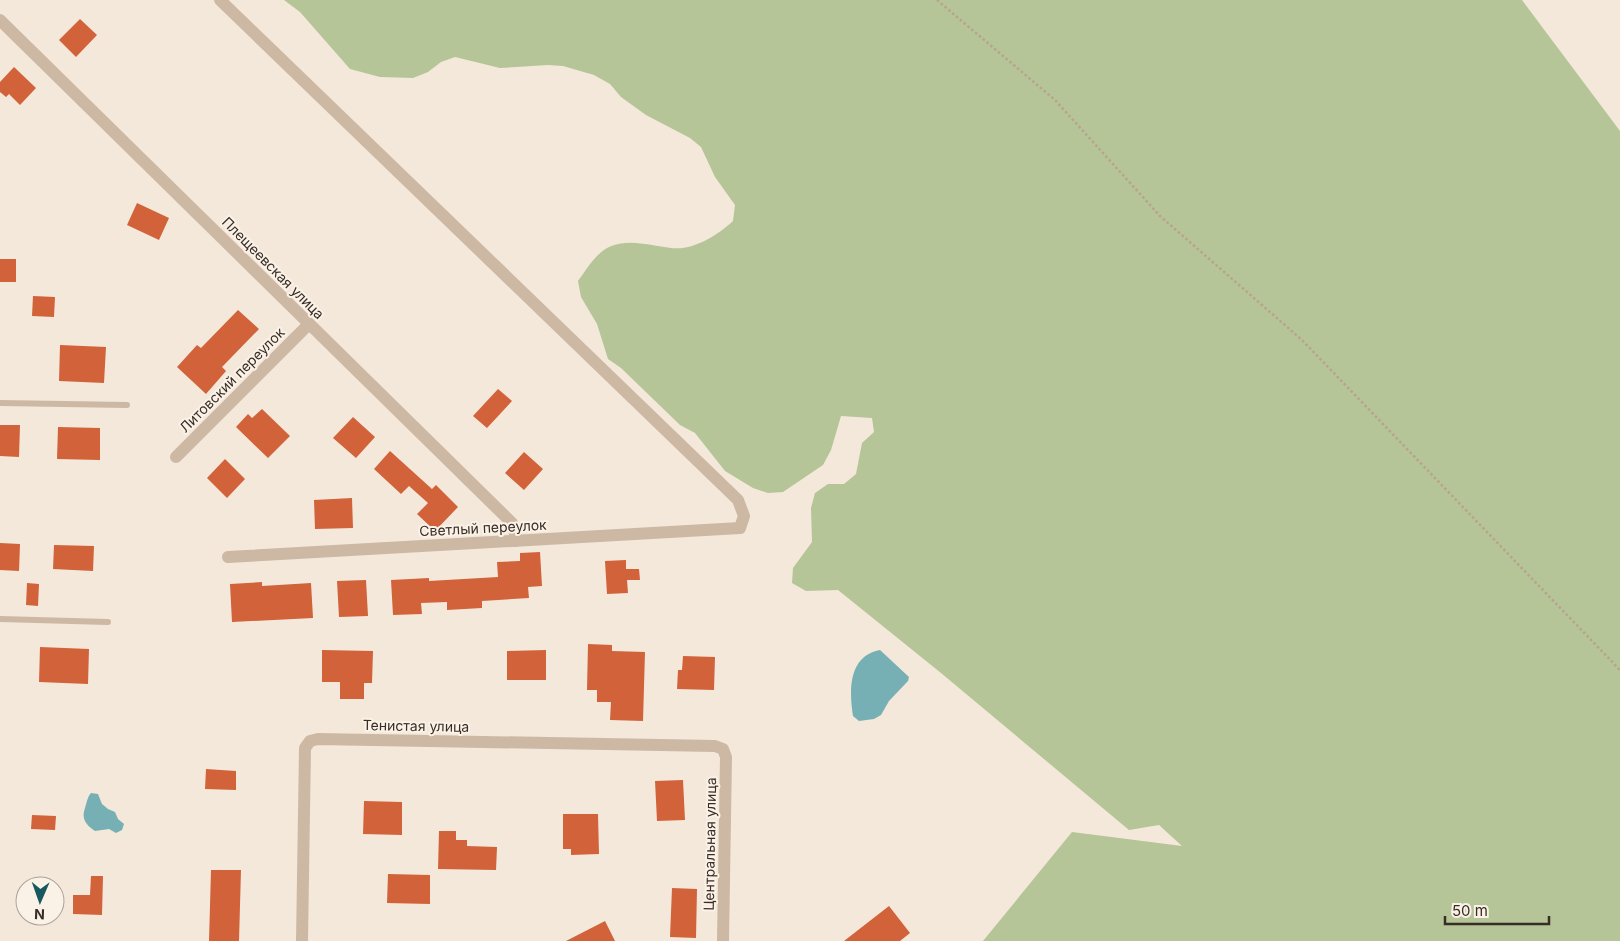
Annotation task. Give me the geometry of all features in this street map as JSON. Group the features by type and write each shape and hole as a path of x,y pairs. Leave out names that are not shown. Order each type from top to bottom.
{"street":[{"name":"Светлый переулок","path":"220,0 738,500 744,516 740,528 228,557"},
{"name":"Плещеевская улица","path":"0,20 512,523 517,541"},
{"name":"Литовский переулок","path":"176,457 308,324"},
{"name":"Тенистая улица","path":"302,941 305,748 310,741 318,739 715,746 723,749"},
{"name":"Центральная улица","path":"723,749 726,758 723,941"}],"lane":[{"path":"0,403 126,405"},
{"path":"0,619 108,622"}],"path":[{"path":"937,0 1055,100 1160,216 1302,340 1620,670"}],"green space":[{"path":"284,0 1522,0 1620,131 1620,941 983,941 1072,832 1182,846 1159,825 1129,830 941,673 838,590 806,591 792,583 793,568 812,542 811,508 815,493 828,484 844,484 856,474 862,443 874,432 872,418 841,416 831,450 823,465 783,492 768,493 753,488 725,471 695,433 680,425 621,368 608,359 597,324 581,297 578,281 595,258 609,247 624,243 640,243 671,248 688,247 705,241 733,221 735,205 715,177 701,147 690,138 646,115 621,97 610,84 594,75 563,66 500,68 455,57 441,62 428,72 413,78 380,77 350,69 300,12"}],"water":[{"path":"880,650 909,677 908,681 889,701 881,715 874,719 859,721 853,716 851,686 853,676 856,667 862,659"},
{"path":"91,793 98,794 102,804 115,812 118,819 124,824 122,830 116,833 109,829 95,831 87,824 84,819 84,812"}],"building":[{"path":"80,19 97,35 76,57 59,40"},
{"path":"14,67 36,88 20,105 9,94 6,97 0,92 0,82"},
{"path":"137,203 169,218 159,240 127,225"},
{"path":"0,259 16,259 16,282 0,282"},
{"path":"33,296 55,297 54,317 32,316"},
{"path":"238,310 259,329 222,367 226,371 206,394 177,367 197,345 201,348"},
{"path":"60,345 106,347 104,383 59,381"},
{"path":"498,389 512,401 487,428 473,416"},
{"path":"262,409 290,436 268,458 236,427 248,414 252,418"},
{"path":"353,417 375,437 356,458 333,438"},
{"path":"0,425 20,425 19,457 0,456"},
{"path":"58,427 100,428 100,460 57,459"},
{"path":"390,451 432,489 436,485 458,507 435,531 417,514 428,503 409,486 401,494 374,469"},
{"path":"524,452 543,469 524,490 505,473"},
{"path":"225,459 245,479 227,498 207,478"},
{"path":"352,498 353,528 315,529 314,500"},
{"path":"0,543 20,544 19,571 0,570"},
{"path":"54,545 94,546 93,571 53,569"},
{"path":"540,552 542,586 528,587 529,598 482,601 482,608 447,610 447,602 421,603 422,614 393,615 391,580 429,578 429,581 498,577 497,562 520,561 520,553"},
{"path":"626,560 626,569 639,569 640,580 627,580 628,593 607,594 605,561"},
{"path":"366,580 368,616 339,617 337,581"},
{"path":"262,582 262,586 311,583 313,618 232,622 230,584"},
{"path":"27,583 39,584 38,606 26,605"},
{"path":"588,644 612,645 612,651 645,652 643,721 610,720 611,702 597,702 597,690 587,690"},
{"path":"40,647 89,649 88,684 39,682"},
{"path":"322,650 373,651 372,683 364,683 364,699 340,699 340,682 322,682"},
{"path":"546,650 546,680 507,680 507,651"},
{"path":"683,656 715,657 714,690 677,689 678,670 682,670"},
{"path":"206,769 236,771 236,790 205,789"},
{"path":"683,780 685,820 657,821 655,781"},
{"path":"364,801 402,802 402,835 363,834"},
{"path":"563,814 598,814 599,854 571,855 571,849 563,849"},
{"path":"32,815 56,816 55,830 31,829"},
{"path":"439,831 456,831 456,840 467,840 467,846 497,847 496,870 438,869"},
{"path":"211,870 241,870 239,941 209,941"},
{"path":"388,874 430,875 430,904 387,903"},
{"path":"91,876 103,876 102,915 73,914 73,895 90,895"},
{"path":"672,888 697,889 696,938 670,937"},
{"path":"889,906 910,933 900,941 844,941"},
{"path":"605,921 615,941 566,941"}]}
